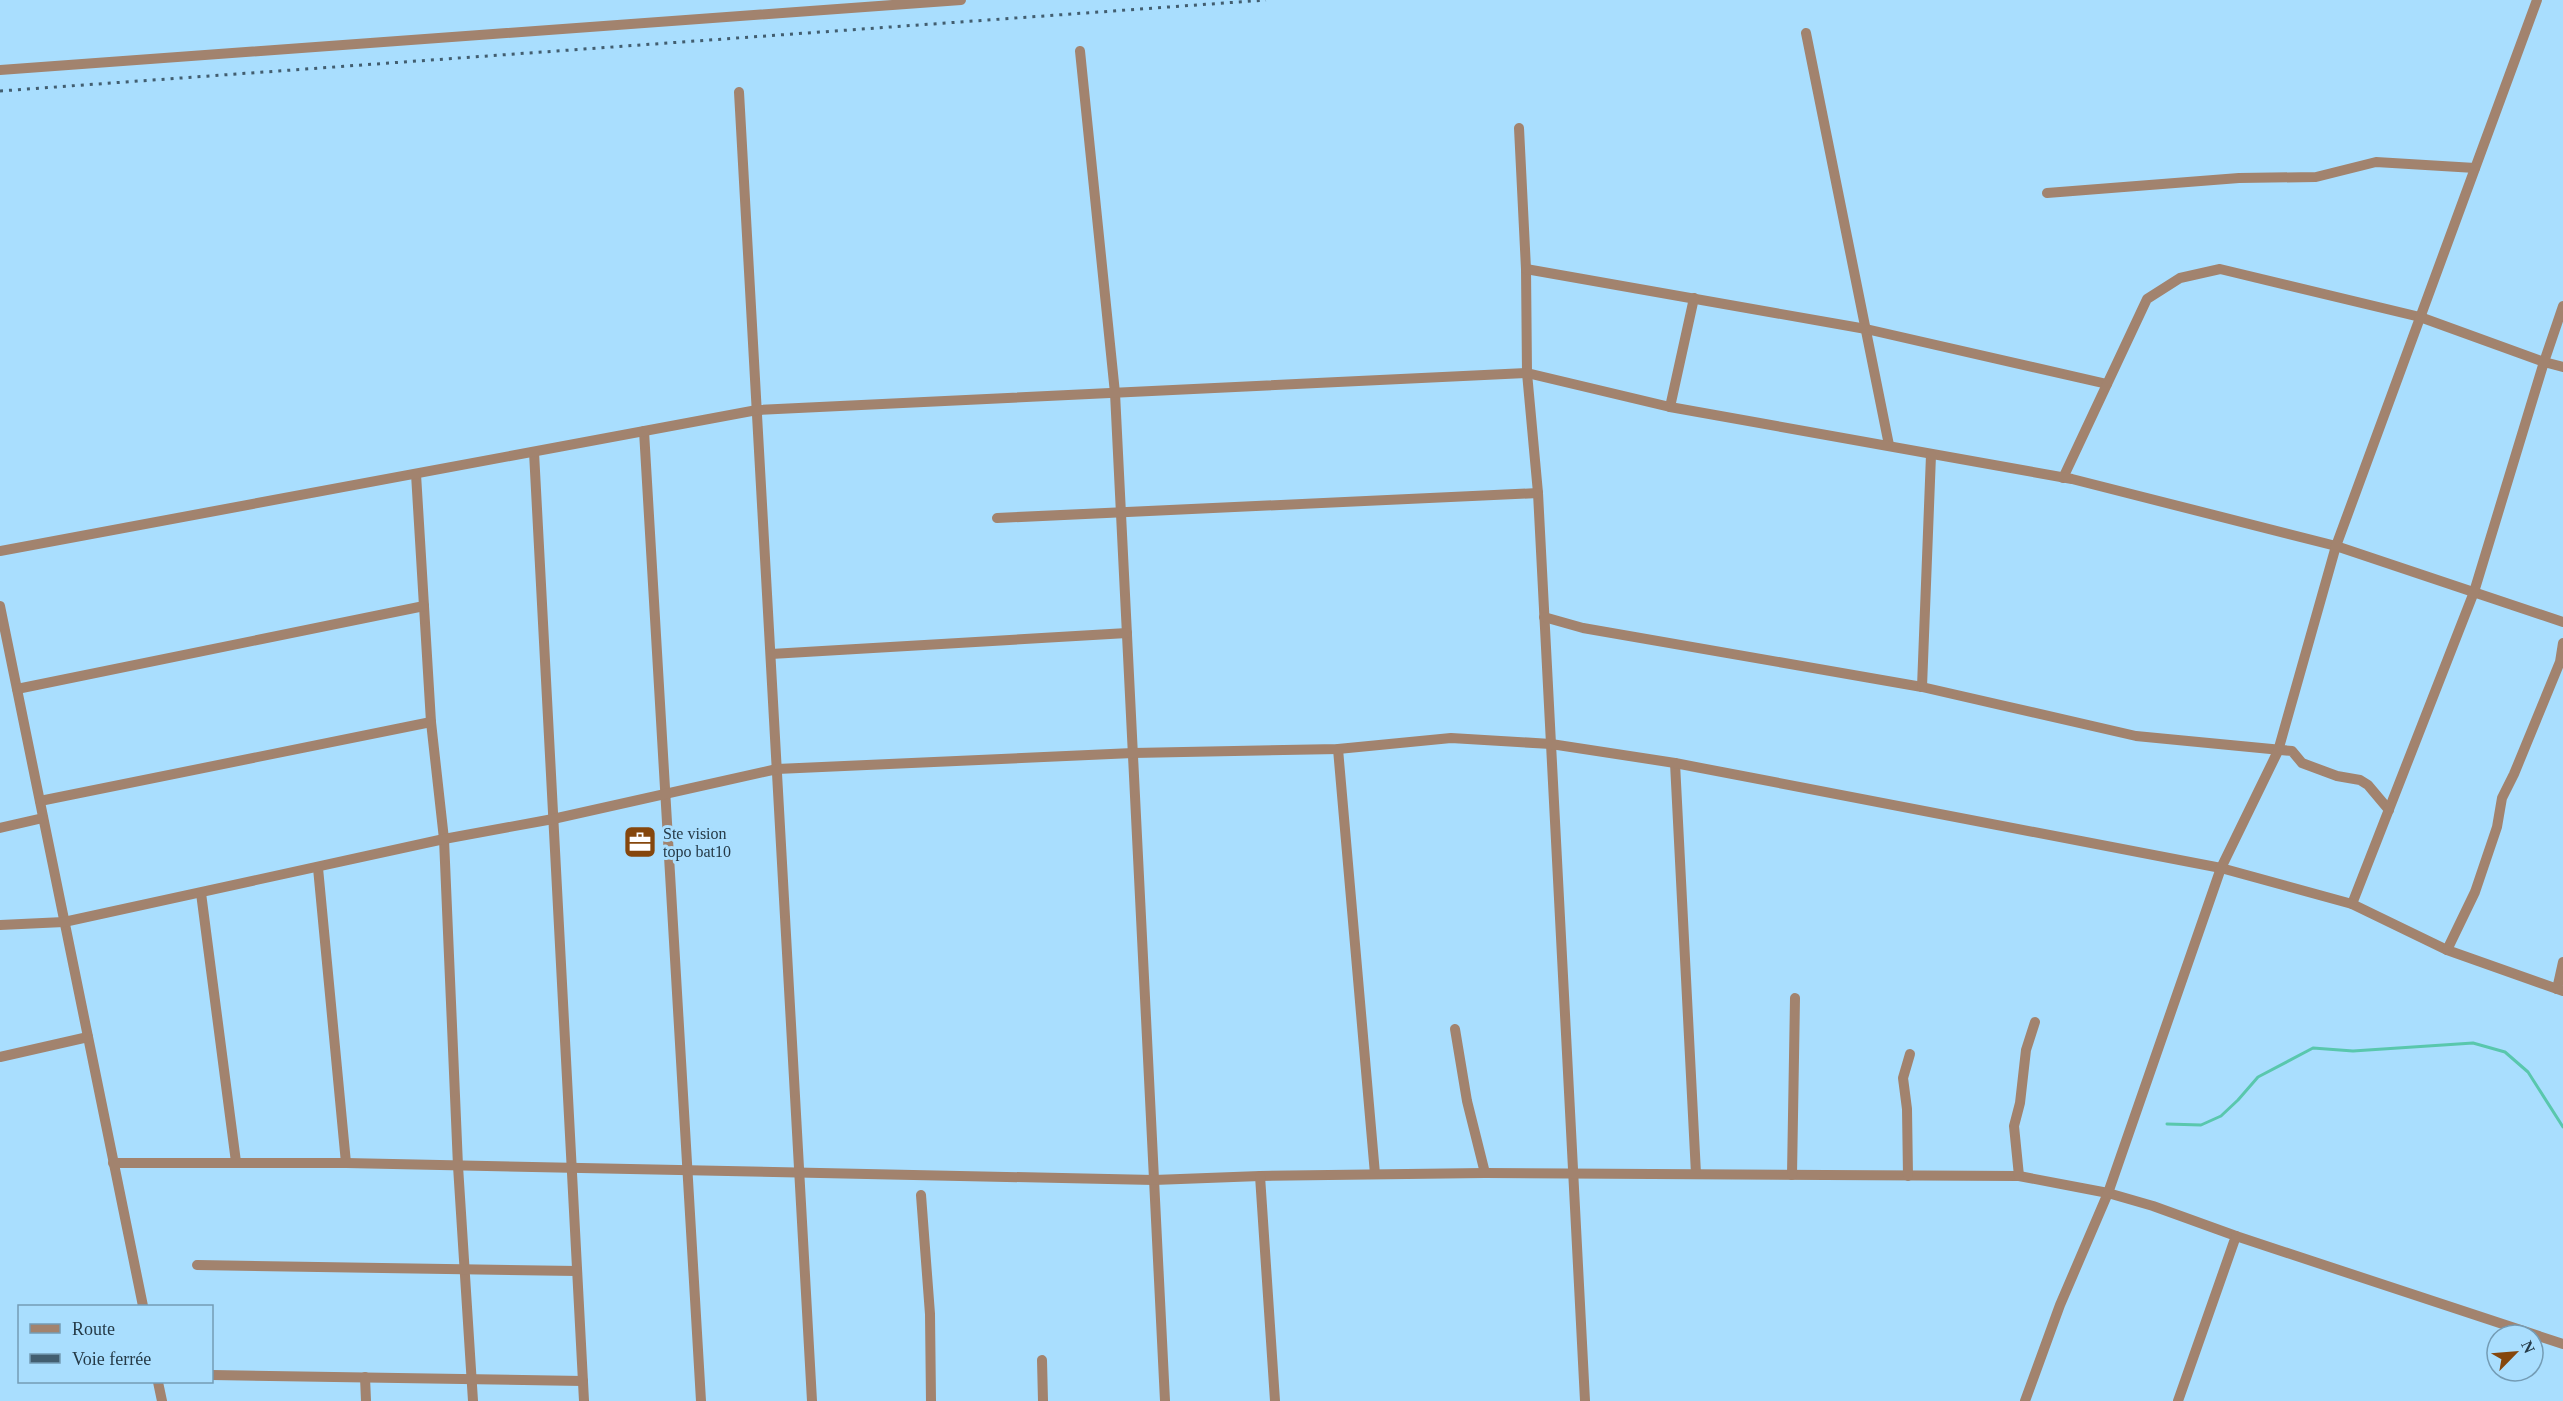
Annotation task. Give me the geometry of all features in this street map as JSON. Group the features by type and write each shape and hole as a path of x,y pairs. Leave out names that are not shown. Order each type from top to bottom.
{"street":[{"path":"0,70 961,0"},
{"path":"2025,1401 2060,1305 2108,1193 2221,868 2278,751 2336,546 2537,0"},
{"path":"1806,33 1889,445"},
{"path":"1080,51 1115,393 1165,1401"},
{"path":"739,92 812,1401"},
{"path":"1519,128 1526,269 1527,373 1538,493 1585,1401"},
{"path":"2047,192 2239,178 2316,177 2376,162 2475,168"},
{"path":"2063,478 2147,299 2180,278 2220,268 2420,317 2563,367"},
{"path":"1526,269 1866,329 2107,384"},
{"path":"1670,407 1694,298"},
{"path":"2352,904 2474,592 2563,306"},
{"path":"0,551 757,410 1527,373 1670,407 2063,478 2336,546 2561,621 2563,635"},
{"path":"644,431 701,1401"},
{"path":"534,452 584,1401"},
{"path":"1922,687 1932,455"},
{"path":"416,474 431,722 444,839 458,1166 473,1401"},
{"path":"997,518 1538,493"},
{"path":"0,606 143,1305"},
{"path":"17,689 424,606"},
{"path":"1544,617 1583,628 1922,687 2136,736 2292,751 2302,763 2337,776 2360,780 2373,790 2389,810"},
{"path":"771,654 1127,633"},
{"path":"2447,950 2475,892 2497,827 2502,798 2560,662 2563,643"},
{"path":"40,801 431,722"},
{"path":"0,924 64,922 444,839 553,819 777,769 1133,753 1338,749 1451,738 1551,744 1675,764 2221,868 2352,904 2447,950 2560,990 2563,962"},
{"path":"1338,749 1375,1174"},
{"path":"1675,764 1696,1174"},
{"path":"0,828 43,818"},
{"path":"318,868 346,1163"},
{"path":"201,893 236,1162"},
{"path":"1791,1175 1795,998"},
{"path":"2019,1176 2014,1126 2020,1103 2026,1050 2035,1022"},
{"path":"1455,1029 1467,1101 1485,1173"},
{"path":"0,1057 88,1037"},
{"path":"1908,1176 1907,1118 1902,1078 1910,1054"},
{"path":"113,1163 346,1163 1154,1180 1485,1173 2019,1176 2108,1193 2153,1206 2236,1236 2563,1344"},
{"path":"1260,1176 1275,1401"},
{"path":"921,1195 930,1314 931,1401"},
{"path":"2178,1401 2236,1236"},
{"path":"197,1265 577,1272"},
{"path":"1042,1360 1042,1401"},
{"path":"213,1375 583,1381"},
{"path":"365,1377 366,1401"},
{"path":"158,1383 162,1401"}],"waterway":[{"path":"2167,1124 2201,1125 2221,1116 2258,1077 2313,1048 2353,1051 2473,1043 2505,1052 2528,1072 2563,1127"}],"railway":[{"path":"0,91 1266,0"}],"place":[{"name":"Ste vision topo bat10","path":"640,842"}]}
